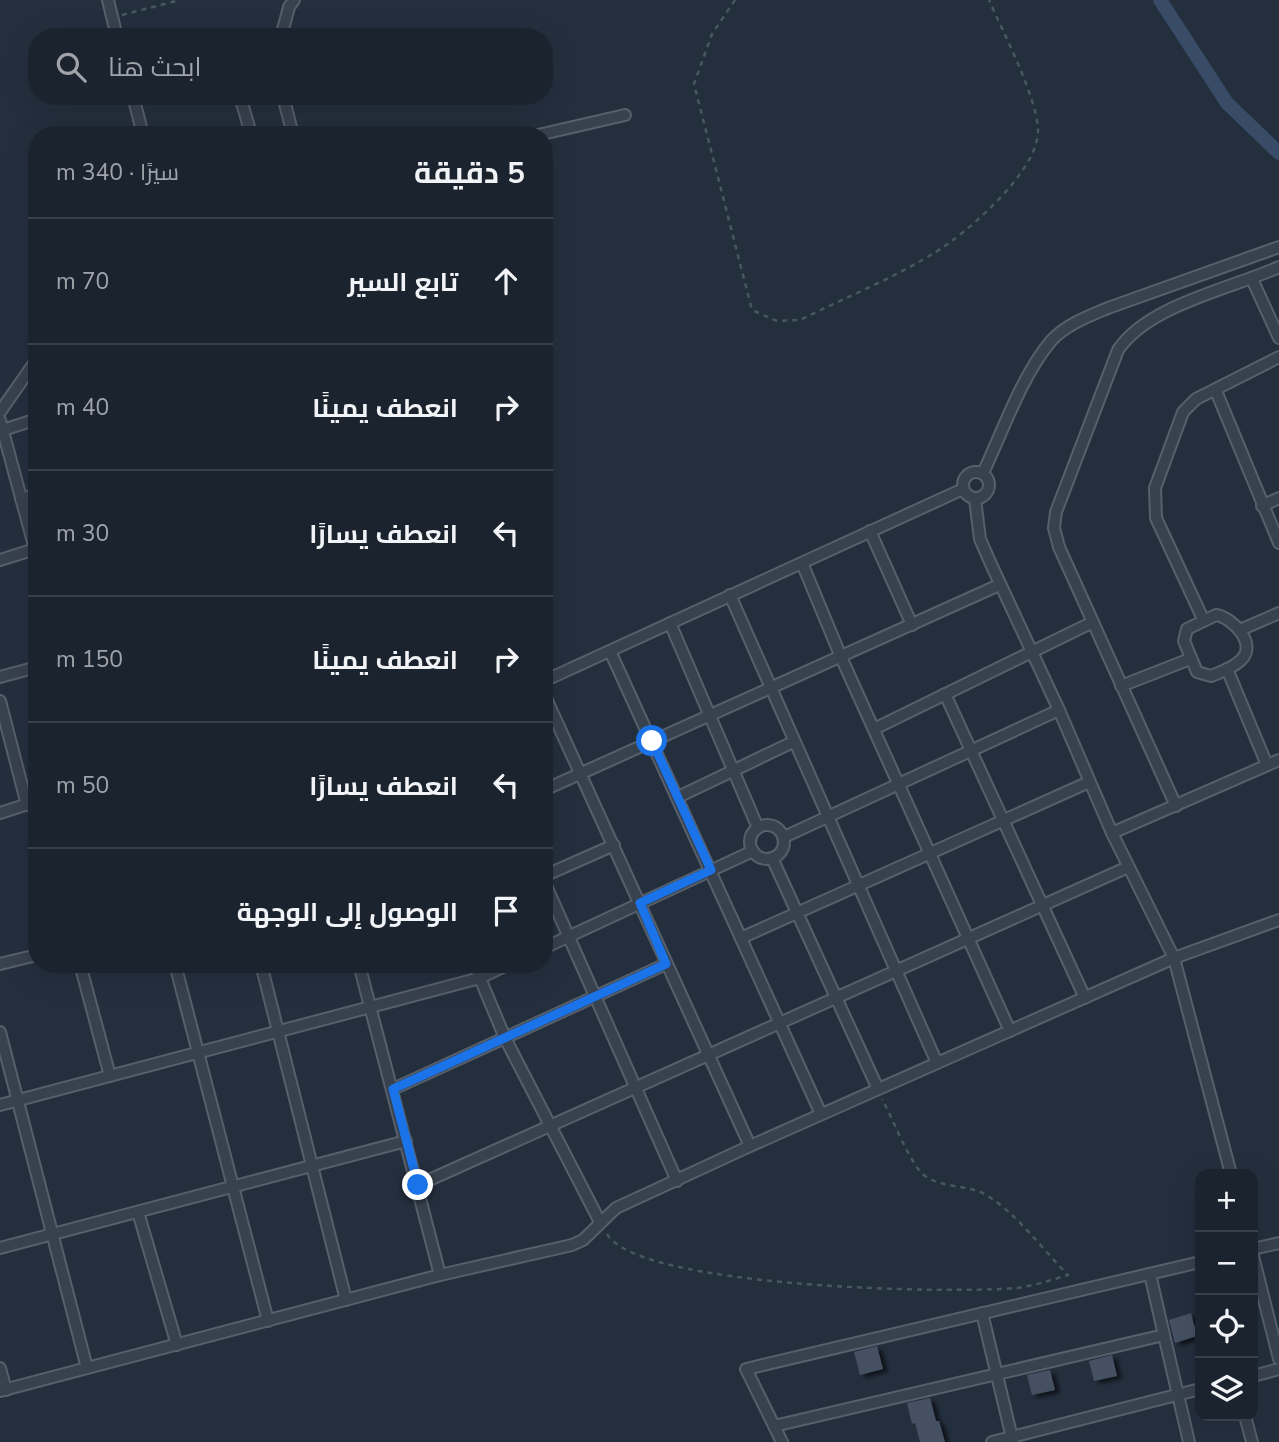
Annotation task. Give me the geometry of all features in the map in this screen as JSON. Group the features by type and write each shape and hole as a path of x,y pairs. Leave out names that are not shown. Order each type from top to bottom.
{"street":[{"path":"108,0 115,28"},
{"path":"283,28 289,7 294,0"},
{"path":"135,105 141,126"},
{"path":"242,105 248,126"},
{"path":"285,105 291,126"},
{"path":"553,132 625,115"},
{"path":"983,473 1020,395 1052,339 1082,318 1279,247"},
{"path":"1176,806 1059,547 1054,528 1056,512 1118,350 1128,334 1140,325 1178,307 1279,267"},
{"path":"1252,279 1279,338"},
{"path":"1203,620 1156,519 1153,504 1155,488 1183,412 1196,399 1279,357"},
{"path":"0,412 28,372"},
{"path":"1216,391 1279,543"},
{"path":"28,420 1,425 28,524"},
{"path":"963,489 965,476 970,472 983,473 988,479 987,493 975,499"},
{"path":"963,489 975,499 980,539 999,585 1059,710 1112,833 1174,958 1230,1169"},
{"path":"553,677 963,489"},
{"path":"21,499 28,497"},
{"path":"1262,506 1279,498"},
{"path":"870,531 912,625"},
{"path":"0,560 28,555"},
{"path":"802,563 897,784 1010,1031"},
{"path":"553,786 999,585"},
{"path":"730,596 937,1063"},
{"path":"1240,630 1279,613"},
{"path":"1216,615 1225,616 1240,630 1245,652 1242,659 1211,676 1197,672 1190,659 1184,634 1187,629 1203,620 1216,615"},
{"path":"874,729 1093,622"},
{"path":"670,623 758,828"},
{"path":"610,651 821,1114"},
{"path":"1121,685 1190,659"},
{"path":"0,677 28,669"},
{"path":"1227,669 1267,765"},
{"path":"945,694 1085,998"},
{"path":"0,701 28,790"},
{"path":"784,837 1059,710"},
{"path":"553,713 750,1146"},
{"path":"678,797 793,742"},
{"path":"1112,833 1279,760"},
{"path":"741,938 1089,782"},
{"path":"0,813 28,804"},
{"path":"768,825 778,828 784,837 784,846 772,858 765,859 753,851 750,843 758,828 768,825"},
{"path":"553,874 614,845"},
{"path":"553,944 753,851"},
{"path":"772,858 878,1090"},
{"path":"418,1185 1128,867"},
{"path":"553,900 677,1181"},
{"path":"0,1367 3,1391 346,1300 572,1245 583,1240 616,1208 750,1146 1174,958 1279,920"},
{"path":"0,964 28,957"},
{"path":"393,1089 666,964"},
{"path":"82,973 110,1076"},
{"path":"177,973 268,1321"},
{"path":"263,973 346,1300"},
{"path":"361,973 440,1276"},
{"path":"478,973 505,1038 600,1222"},
{"path":"0,1105 480,978 490,973"},
{"path":"0,1032 88,1368"},
{"path":"0,1248 406,1141"},
{"path":"138,1212 177,1345"},
{"path":"1258,1248 1279,1243"},
{"path":"783,1442 746,1369 1195,1263"},
{"path":"1150,1274 1189,1442"},
{"path":"1258,1276 1279,1359"},
{"path":"982,1313 1012,1440"},
{"path":"774,1426 1164,1335"},
{"path":"1258,1375 1279,1370"},
{"path":"992,1442 1012,1440 1195,1391"},
{"path":"1246,1421 1252,1442"}],"path":[{"path":"112,17 180,0"},
{"path":"735,0 712,34 694,84 752,310 777,321 800,320 935,253 1013,187 1030,161 1038,131 1029,94 989,0"},
{"path":"600,1222 612,1244 636,1256 731,1276 941,1291 1019,1288 1068,1276 1015,1218 990,1197 977,1190 936,1181 920,1172 878,1090"}],"building":[{"path":"1191,1313 1195,1337 1175,1343 1169,1320"},
{"path":"877,1346 883,1369 860,1375 854,1352"},
{"path":"1112,1355 1117,1376 1094,1381 1089,1361"},
{"path":"1050,1370 1055,1390 1032,1395 1027,1375"},
{"path":"930,1398 945,1442 920,1442 915,1423 912,1424 907,1403"}],"waterway":[{"path":"1160,0 1227,103 1279,153"}],"route":[{"path":"418,1185 393,1089 666,964 640,903 711,870 652,741"}]}
